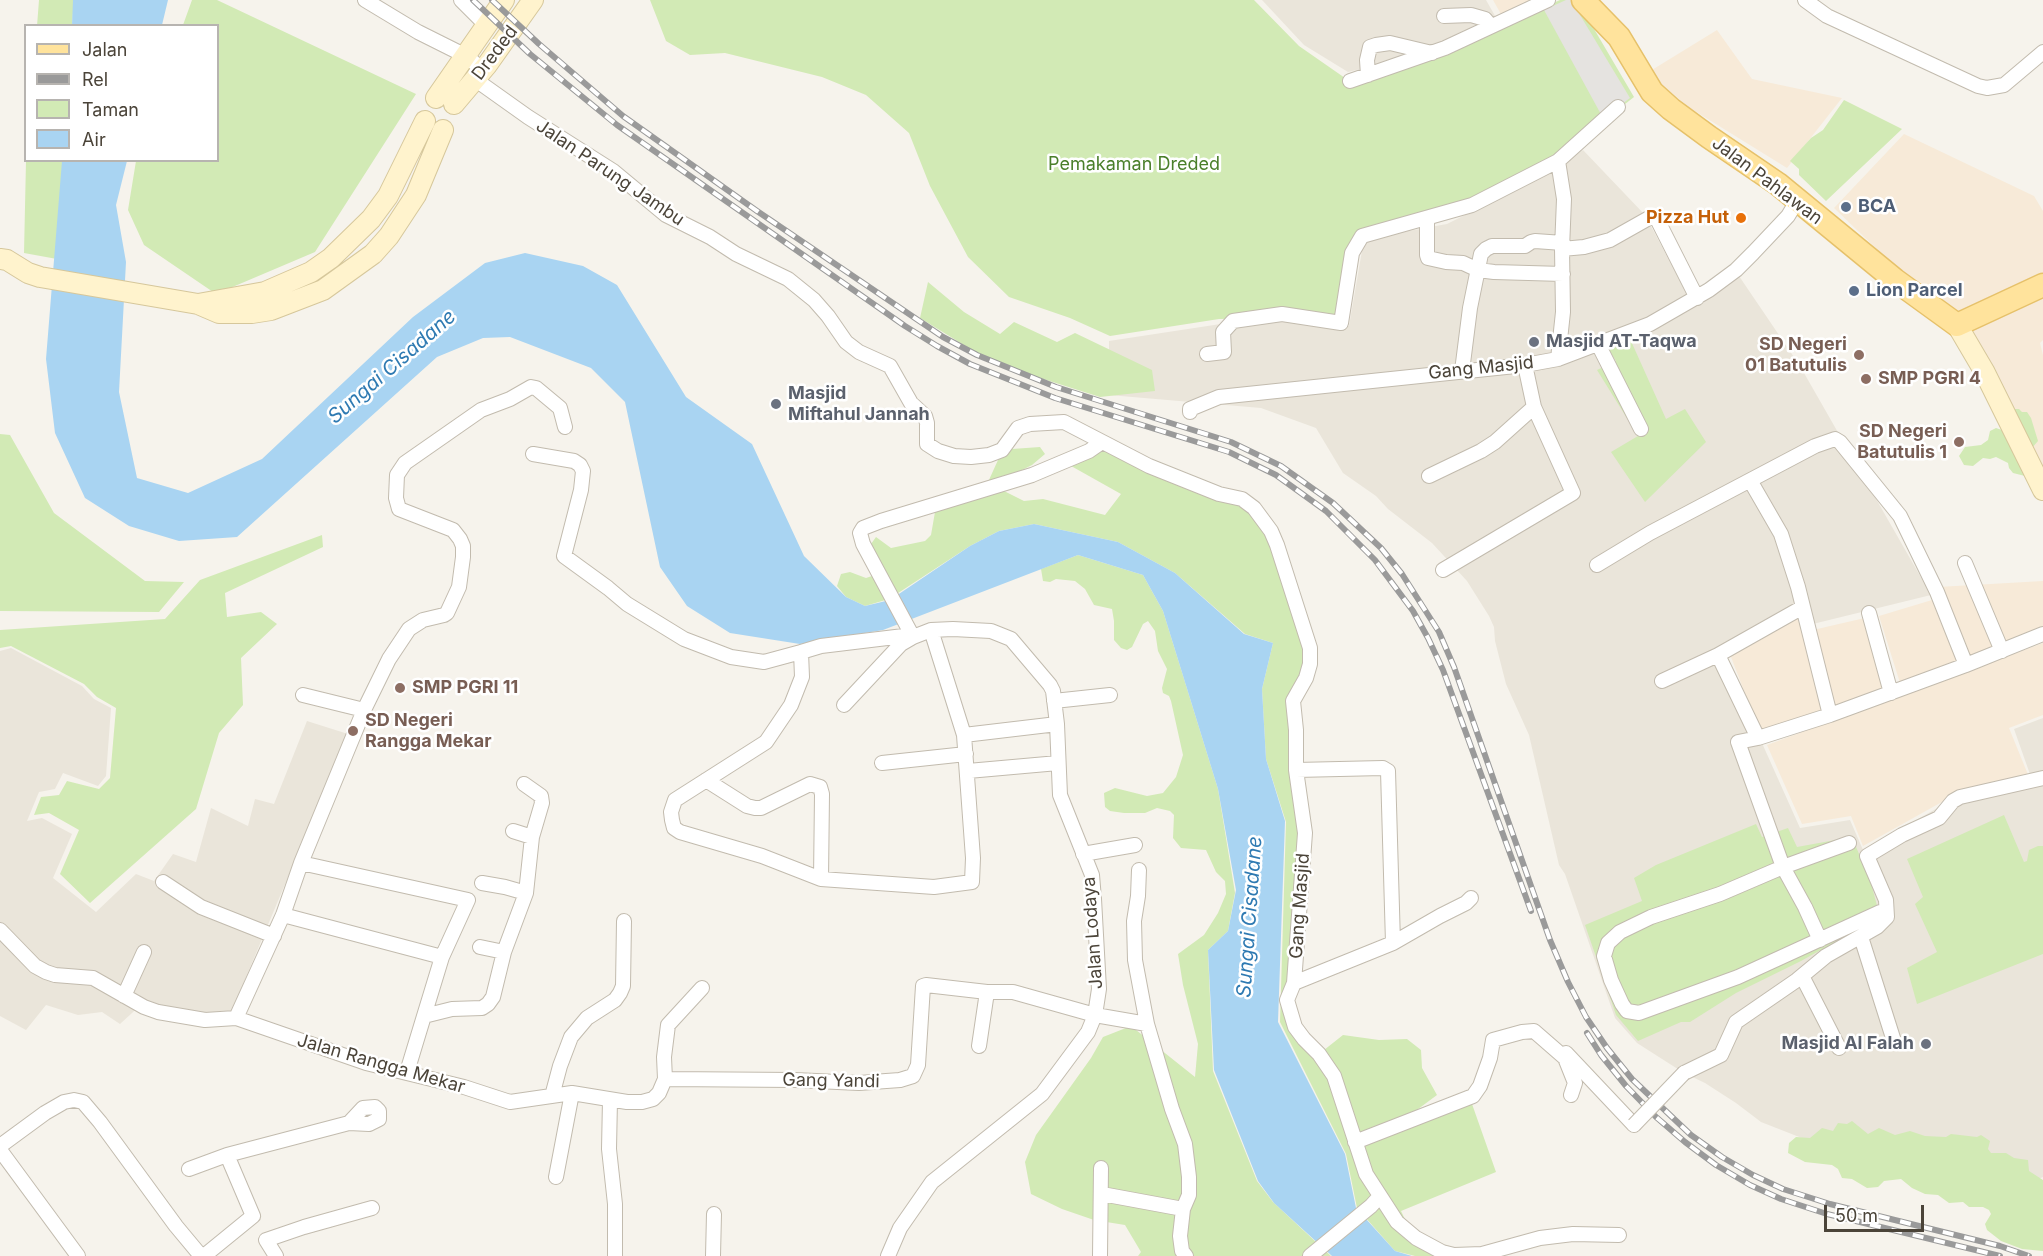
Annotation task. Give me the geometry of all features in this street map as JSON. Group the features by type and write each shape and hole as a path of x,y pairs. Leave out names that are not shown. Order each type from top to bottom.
{"main road":[{"name":"Jalan Pahlawan","path":"1583,0 1619,38 1652,92 1671,109 1709,138 1759,171 1895,280 1957,325"},
{"path":"1957,325 2043,285"}],"street":[{"path":"365,0 418,32 466,56 479,75"},
{"path":"461,0 486,26"},
{"path":"445,101 466,56 504,0"},
{"name":"Dreded","path":"445,101 479,75 533,0"},
{"path":"1350,81 1432,53 1548,0"},
{"path":"1805,0 1827,16 1978,86 1987,88 2004,85 2043,52"},
{"path":"1444,16 1471,15 1485,19 1491,26"},
{"path":"1368,75 1367,60 1370,47 1390,43 1432,53"},
{"name":"Jalan Parung Jambu","path":"479,75 528,117 613,171 666,215 736,254 788,279 814,300 846,342 859,352 890,366 911,403 925,416 927,444 938,451 954,456 989,455 1002,450 1018,428 1044,423 1064,422 1102,442"},
{"path":"198,304 265,292 311,272 331,258 371,219 388,196 425,121 424,109 429,102 445,101 456,109 456,120 453,125 443,130 432,128 425,121"},
{"path":"1207,354 1224,352 1223,332 1233,321 1282,314 1341,323 1352,253 1362,236 1472,205 1558,160 1618,107"},
{"path":"0,274 34,275 198,304 219,313 252,313 271,310 323,290 373,254 395,228 416,195 443,130"},
{"path":"1558,160 1564,199 1563,312 1558,358"},
{"name":"Gang Masjid","path":"1190,412 1190,409 1219,397 1525,365 1558,358 1657,320 1697,298 1743,263 1779,226 1797,201"},
{"path":"1462,371 1470,308 1481,254 1492,246 1525,246 1535,241 1584,248 1611,240 1649,218 1656,217 1697,298"},
{"path":"1427,219 1428,258 1463,263 1478,270 1563,274"},
{"path":"0,259 7,260 34,275"},
{"name":"Jalan Pahlawan","path":"1957,325 1984,371 2043,490"},
{"path":"1598,344 1641,429"},
{"path":"1443,570 1573,493 1534,407 1525,365"},
{"path":"236,1018 283,915 301,863 364,710 404,634 423,620 445,615 459,587 463,546 458,535 453,530 402,512 397,507 397,475 405,463 481,410 510,399 531,387 536,388 560,408 565,427"},
{"path":"1429,476 1488,446 1534,407"},
{"path":"1597,565 1650,533 1751,482 1815,446 1833,439 1840,442 1900,516 1937,592 1966,665"},
{"path":"533,454 574,462 580,465 583,471 581,490 564,556 635,610 684,639 715,652 746,661 764,662 821,646 910,631 863,544 860,533 863,528 1032,475 1089,451 1102,442"},
{"name":"Gang Masjid","path":"1102,442 1193,485 1242,499 1254,508 1278,545 1310,648 1310,664 1306,678 1293,701 1296,770 1305,833 1294,983 1287,1000 1295,1027 1319,1054 1334,1076 1376,1201 1416,1238 1454,1256 1482,1254 1540,1238 1572,1234 1619,1235"},
{"path":"1751,482 1781,534 1803,607 1830,715"},
{"path":"1965,563 2002,651"},
{"path":"1662,681 1718,655 1803,607"},
{"path":"1869,613 1891,693"},
{"name":"Jalan Lodaya","path":"844,705 901,644 910,631 953,629 991,631 1011,639 1050,685 1057,724 1060,795 1092,874 1094,899 1099,989 1095,1015 1088,1032 1042,1094 932,1182 900,1228 888,1256"},
{"path":"801,652 802,677 791,705 766,742 675,800 671,812 674,828 762,856 821,879 934,887 969,884 973,879 974,858 964,735 931,630"},
{"path":"1820,940 1783,867 1738,742 1830,715 2043,634"},
{"path":"1718,655 1758,738"},
{"path":"303,695 364,710"},
{"path":"1054,702 1110,695"},
{"path":"964,735 1057,724"},
{"path":"882,763 966,754"},
{"path":"968,771 1058,763"},
{"path":"1296,770 1383,768 1388,771 1393,943"},
{"path":"1355,1142 1473,1096 1480,1086 1487,1067 1493,1040 1534,1031 1545,1031 1634,1125 1684,1074 1721,1055 1736,1022 1802,976 1826,956 1877,927 1887,917 1886,900 1867,856 1902,835 1939,818 1953,801 1960,797 2043,778"},
{"path":"706,780 747,806 755,808 761,808 810,784 818,786 822,794 821,879"},
{"path":"424,1016 452,1008 482,1008 489,1004 493,997 504,952 525,893 532,837 542,798 524,784"},
{"path":"513,831 532,837"},
{"path":"1849,843 1783,867 1720,894 1639,921 1613,937 1608,943 1604,956 1611,980 1627,1011 1639,1013 1738,977 1880,912"},
{"path":"1083,854 1135,845"},
{"path":"301,863 468,900 442,957 407,1072"},
{"path":"1139,870 1134,921 1135,960 1147,1024 1172,1109 1185,1144 1189,1195 1183,1209 1180,1236 1182,1251 1186,1256"},
{"path":"163,882 201,907 274,936"},
{"path":"482,883 525,893"},
{"path":"1294,983 1393,943 1440,916 1459,908 1471,898"},
{"path":"283,915 442,957"},
{"path":"552,1096 571,1037 587,1018 615,1000 623,986 624,921"},
{"name":"Jalan Rangga Mekar","path":"0,930 35,966 46,972 55,975 93,978 111,986 144,1007 177,1016 205,1020 236,1018 357,1060 464,1087 510,1102 572,1094 642,1102 653,1099 665,1079"},
{"path":"1861,937 1893,1038"},
{"path":"480,947 504,952"},
{"path":"124,996 144,952"},
{"path":"1802,976 1839,1048"},
{"name":"Gang Yandi","path":"665,1079 859,1083 900,1080 913,1076 918,1065 924,985 987,992"},
{"path":"665,1079 664,1057 668,1026 702,988"},
{"path":"979,1046 987,992 1021,994 1095,1015 1147,1024"},
{"path":"1534,1031 1565,1058 1575,1083 1571,1095"},
{"path":"556,1177 572,1094"},
{"path":"78,1256 0,1148 45,1113 64,1102 74,1100 83,1102 176,1226 202,1256 253,1216"},
{"path":"610,1100 609,1149 615,1204 615,1256"},
{"path":"189,1169 227,1155 349,1123"},
{"path":"227,1155 253,1216 276,1256"},
{"path":"1100,1256 1101,1168"},
{"path":"1101,1194 1183,1209"},
{"path":"1312,1254 1376,1201"},
{"path":"266,1240 372,1208"},
{"path":"713,1256 714,1214"}],"shaded area":[{"path":"1262,0 1486,0 1498,21 1429,52 1348,72 1304,45"},
{"path":"1493,0 1535,0 1502,16"},
{"path":"1571,0 1630,98 1603,118 1544,10"},
{"path":"1717,30 1752,79 1842,98 1787,168 1690,108 1647,73"},
{"path":"1904,134 2034,196 2043,211 2043,340 2040,343 2043,355 2043,471 1930,300 1834,208"},
{"path":"1583,150 1645,215 1685,290 1739,276 1800,366 1931,595 1719,647 1800,828 1850,820 1863,850 1957,797 1979,800 2032,780 2014,729 2043,718 2043,1177 2023,1185 1937,1191 1761,1122 1705,1083 1684,1073 1637,1043 1615,1018 1565,874 1559,865 1529,735 1506,684 1495,641 1494,627 1467,581 1432,543 1388,509 1376,496 1343,473 1316,428 1261,408 1109,395 1109,341 1260,318 1349,326 1364,239 1447,224 1531,182"},
{"path":"2043,581 2043,629 1969,659 1938,587"},
{"path":"1932,600 1961,664 1901,686 1879,616"},
{"path":"1799,615 1825,710 1760,733 1728,649"},
{"path":"1869,617 1886,689 1830,709 1813,630"},
{"path":"2043,643 2043,715 2009,728 2029,777 1958,793 1863,846 1851,816 1802,824 1767,745"},
{"path":"11,648 82,686 94,699 111,708 106,776 98,786 63,773 55,789 39,792 27,821 42,818 72,834 53,878 96,912 136,874 154,881 173,854 196,862 211,808 248,826 255,799 274,804 307,721 348,734 231,1013 196,1015 144,1002 120,1024 102,1012 78,1015 46,1005 26,1030 0,1016 0,651"}],"green space":[{"path":"39,0 74,0 72,24 37,24"},
{"path":"192,0 217,0 416,94 315,252 216,294 144,245 128,210 136,162 219,162 219,24 183,24"},
{"name":"Pemakaman Dreded","path":"650,0 1254,0 1299,46 1345,78 1440,54 1560,0 1577,0 1634,97 1532,177 1443,219 1361,236 1344,326 1279,318 1219,319 1110,336 1070,318 1009,297 968,257 930,186 909,133 866,95 822,77 725,53 690,55 666,41"},
{"path":"1844,100 1902,129 1826,201 1799,175 1799,169 1790,161 1811,138 1823,130"},
{"path":"26,162 64,162 57,259 24,253"},
{"path":"928,282 964,312 1000,334 1014,322 1057,342 1075,333 1152,370 1155,391 1100,397 993,363 920,318"},
{"path":"1631,341 1666,419 1685,409 1706,442 1645,502 1611,452 1638,436 1597,370 1616,361 1609,350"},
{"path":"2014,409 2027,412 2038,441 2031,449 2025,476 2013,473 2008,463 1996,457 1983,458 1973,466 1964,465 1959,456 1965,447 1981,445 1988,440 1990,431 1996,428 2014,434 2010,413"},
{"path":"0,434 10,435 54,513 145,581 184,582 159,612 0,611"},
{"path":"1102,442 1242,499 1271,531 1310,648 1293,701 1305,833 1290,1012 1319,1054 1343,1035 1379,1040 1407,1039 1421,1050 1422,1068 1437,1095 1410,1115 1398,1131 1472,1104 1496,1172 1401,1211 1415,1240 1454,1256 1415,1256 1395,1251 1357,1208 1346,1154 1280,1022 1286,822 1266,759 1262,689 1273,643 1245,634 1175,573 1118,542 1034,524 999,531 970,546 889,599 865,606 846,597 837,586 841,574 850,572 866,578 875,575 876,568 871,544 876,537 891,548 925,541 931,535 937,509 984,491 998,460 1012,449 1040,447 1045,454 1032,465 1010,476 1000,489 1024,501 1043,499 1105,515 1121,494 1064,462"},
{"path":"322,535 323,547 225,593 227,617 261,612 277,624 241,658 243,705 219,733 196,809 90,903 60,874 79,830 49,813 34,815 41,797 59,795 67,781 99,789 110,778 116,708 97,697 84,684 11,646 0,648 0,630 165,619 200,580"},
{"path":"1078,555 1143,575 1163,611 1218,789 1235,893 1228,931 1208,950 1213,1071 1257,1181 1273,1202 1331,1256 1138,1256 1141,1252 1125,1225 1094,1220 1062,1209 1031,1194 1025,1162 1036,1135 1091,1058 1103,1037 1131,1026 1195,1077 1198,1044 1183,985 1178,954 1204,935 1218,913 1226,894 1225,881 1216,872 1206,850 1181,848 1173,838 1174,815 1170,811 1157,808 1145,813 1124,813 1110,811 1105,807 1104,793 1115,788 1147,796 1163,793 1176,777 1183,755 1171,701 1169,696 1163,693 1162,688 1167,669 1158,651 1155,631 1148,621 1143,624 1132,647 1127,650 1121,648 1114,640 1112,609 1094,605 1085,589 1075,581 1056,579 1050,582 1043,581 1041,569"},
{"path":"2004,815 2024,862 2027,861 2029,850 2043,846 2043,954 1917,1004 1907,968 1937,952 1915,904 1923,897 1907,859"},
{"path":"1756,824 1762,837 1788,828 1797,847 1852,837 1871,883 1880,917 1801,961 1736,993 1690,1022 1681,1022 1638,1041 1616,1015 1585,925 1642,901 1634,878 1656,865"},
{"path":"1852,1121 1868,1134 1879,1128 1895,1135 1910,1131 1925,1136 1946,1137 1951,1134 1977,1137 1981,1135 1990,1141 1988,1149 1991,1153 2006,1153 2014,1158 2028,1160 2029,1171 2043,1180 2043,1251 2022,1249 2001,1241 1987,1230 1985,1224 1991,1214 1983,1207 1969,1207 1963,1202 1949,1203 1938,1195 1925,1194 1912,1188 1901,1179 1884,1181 1878,1187 1867,1188 1852,1179 1842,1178 1838,1169 1832,1165 1805,1162 1788,1153 1789,1143 1796,1137 1810,1138 1822,1128 1833,1131 1838,1123 1847,1124"}],"water":[{"path":"73,0 168,0 162,24 72,24"},
{"name":"Sungai Cisadane","path":"62,162 127,162 116,205 126,262 119,392 137,478 188,493 262,459 413,317 485,263 525,253 583,266 617,285 686,397 752,444 804,556 846,597 865,606 890,600 970,546 999,531 1034,524 1118,542 1175,573 1244,634 1273,643 1262,689 1266,759 1285,821 1278,1022 1345,1154 1356,1208 1395,1251 1412,1256 1332,1256 1274,1203 1258,1181 1214,1070 1208,950 1228,931 1236,890 1218,789 1163,611 1143,575 1078,555 883,630 800,644 730,633 687,606 660,567 625,402 591,368 510,337 483,338 437,357 237,537 179,541 129,526 85,498 55,433 46,359"}],"railway":[{"path":"473,0 530,54 617,125 937,346 970,364 1055,398 1229,452 1276,475 1326,511 1375,560 1413,611 1428,638 1443,670 1531,911"},
{"path":"492,0 623,116 757,211 943,337 977,355 1056,387 1231,442 1281,466 1333,503 1381,548 1402,574 1439,632 1454,667 1550,940 1568,982 1586,1017 1632,1079 1691,1135 1722,1157 1783,1189 1830,1204 2000,1246 2029,1256"},
{"path":"1587,1033 1626,1086 1656,1117 1716,1165 1750,1185 1781,1199 1827,1214 2000,1256"}],"place":[{"name":"BCA","path":"1846,207"},
{"name":"Pizza Hut","path":"1741,218"},
{"name":"Lion Parcel","path":"1854,291"},
{"name":"Masjid AT-Taqwa","path":"1534,342"},
{"name":"SD Negeri 01 Batutulis","path":"1859,355"},
{"name":"SMP PGRI 4","path":"1866,379"},
{"name":"Masjid Miftahul Jannah","path":"776,404"},
{"name":"SD Negeri Batutulis 1","path":"1959,442"},
{"name":"SMP PGRI 11","path":"400,688"},
{"name":"SD Negeri Rangga Mekar","path":"353,731"},
{"name":"Masjid Al Falah","path":"1926,1044"}]}
